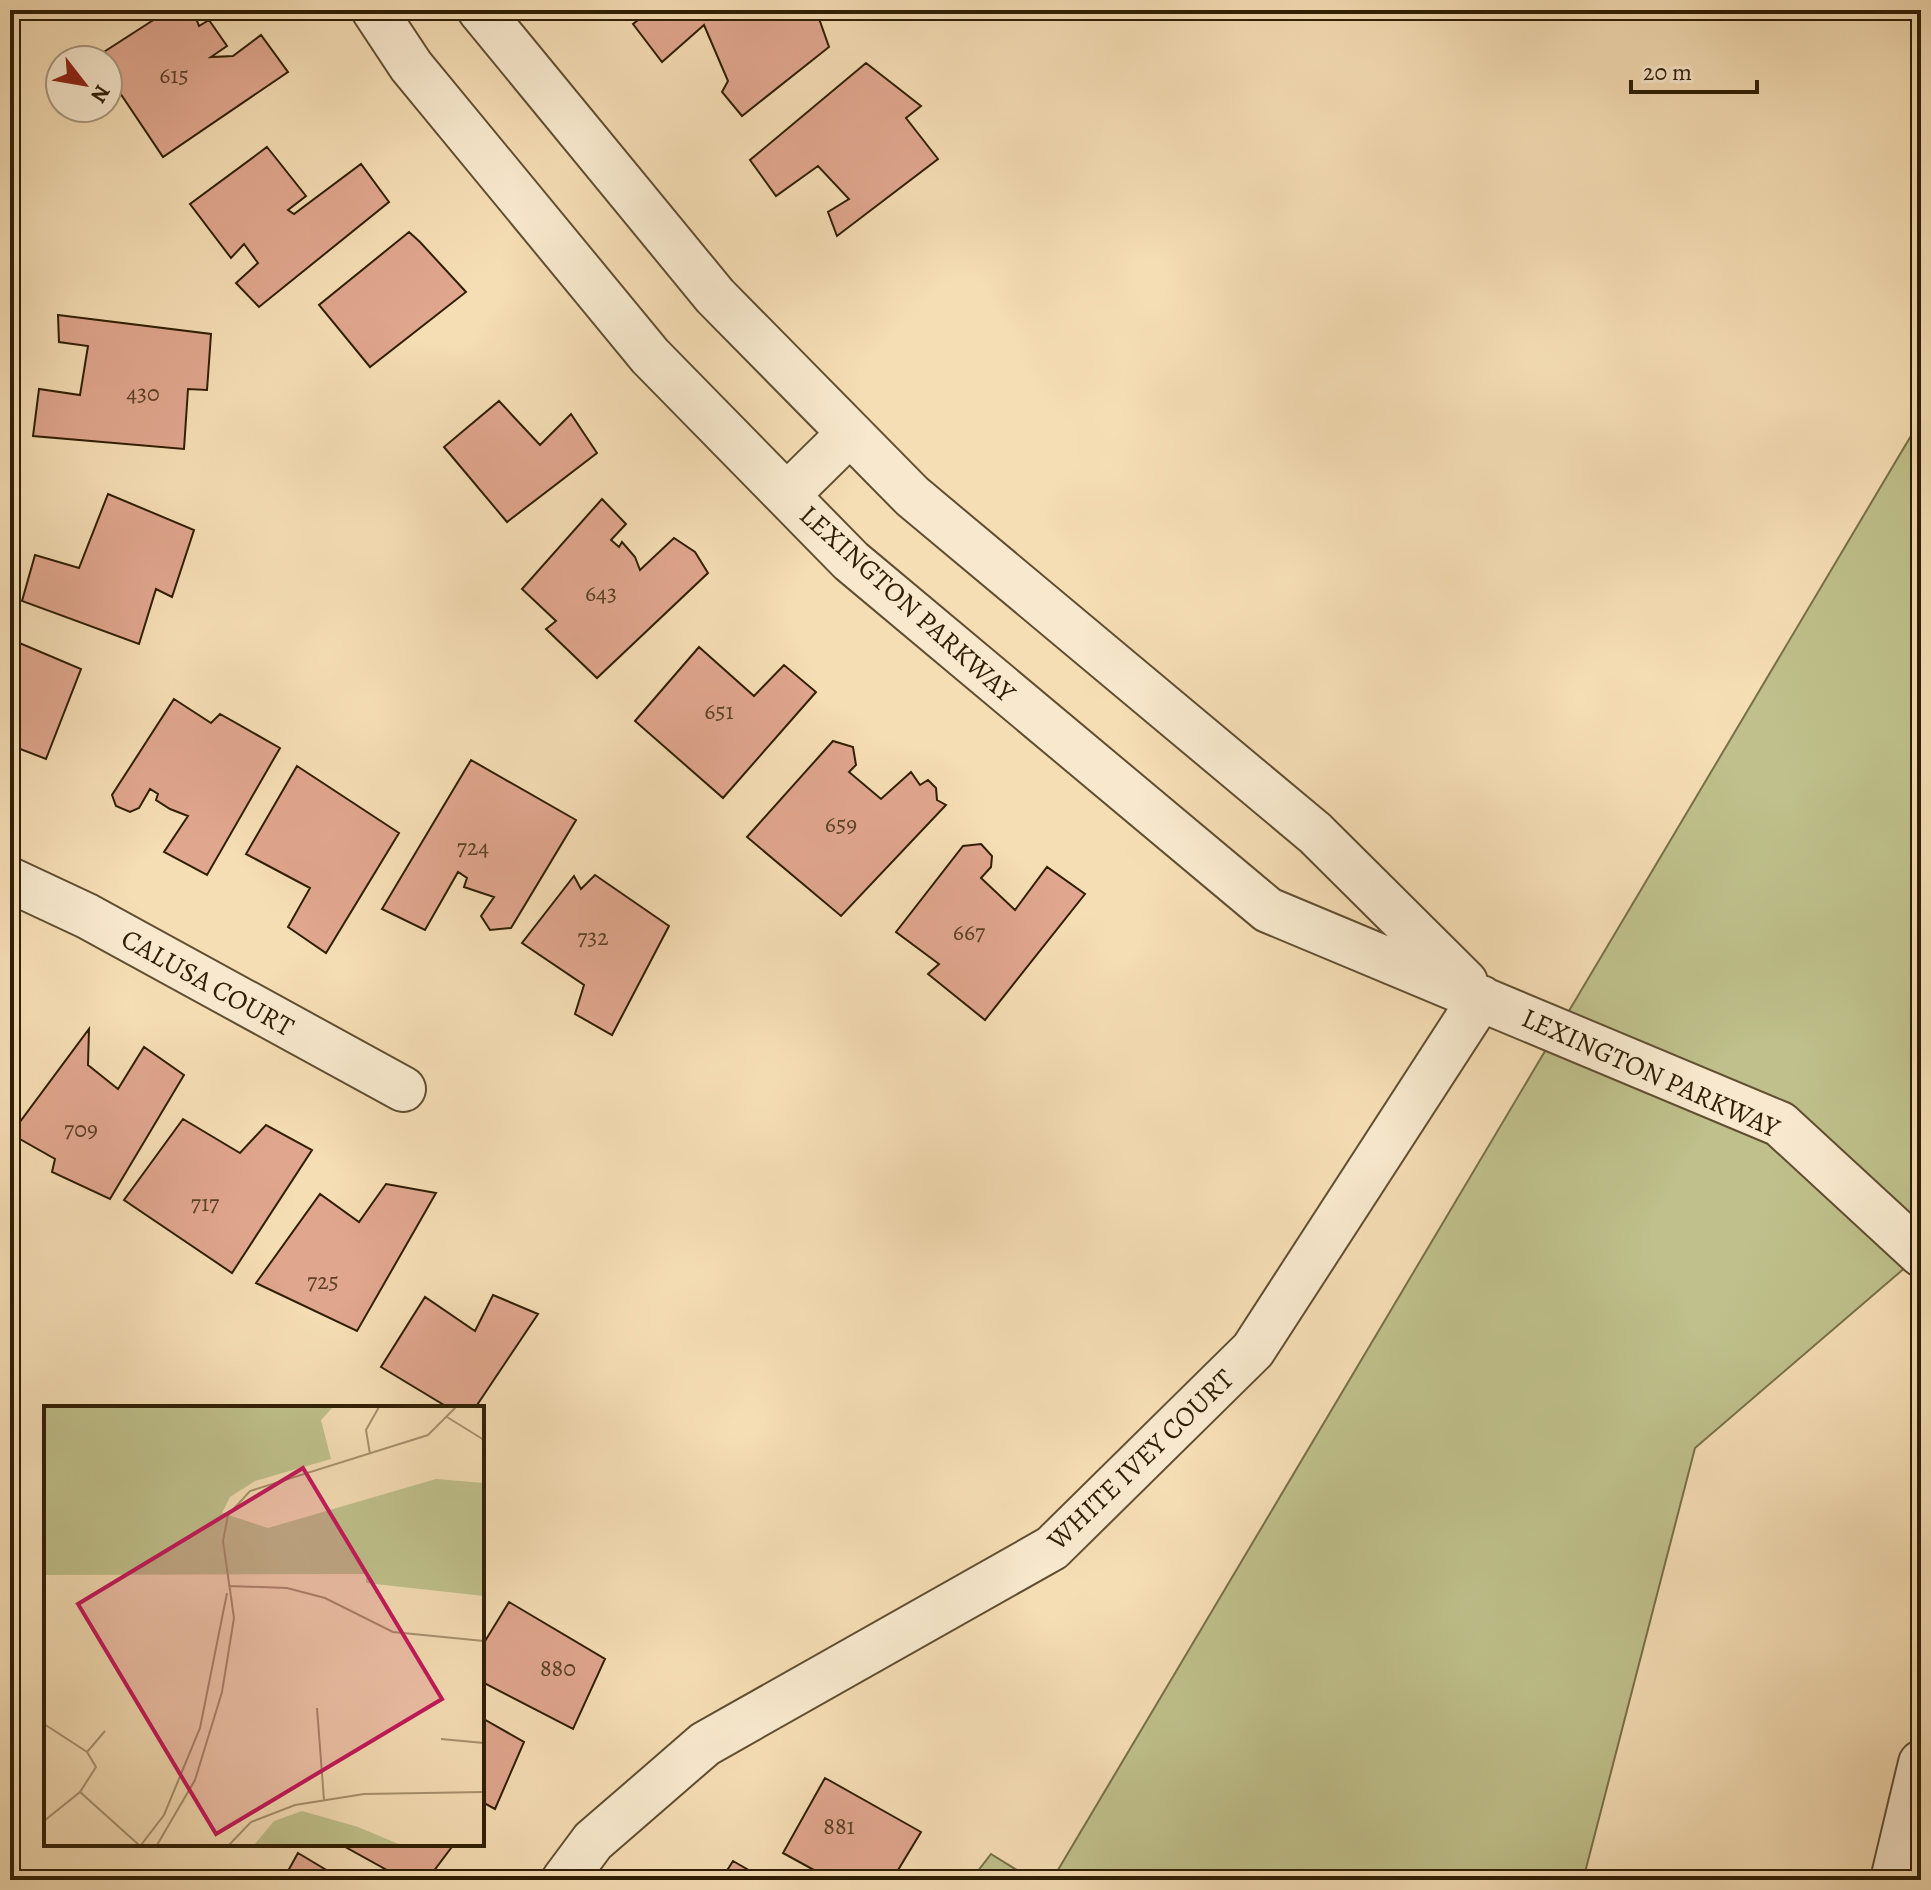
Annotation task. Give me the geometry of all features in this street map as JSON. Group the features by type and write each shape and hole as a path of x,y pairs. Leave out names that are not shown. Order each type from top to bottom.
{"street":[{"name":"LEXINGTON PARKWAY","path":"374,10 411,66 650,356 851,561 1268,910 1780,1124 1921,1254"},
{"name":"LEXINGTON PARKWAY","path":"480,10 715,296 912,496 1315,833 1481,998"},
{"path":"787,495 850,433"},
{"name":"CALUSA COURT","path":"10,880 87,916 403,1089"},
{"name":"WHITE IVEY COURT","path":"564,1880 593,1841 705,1744 1052,1548 1253,1350 1481,998"},
{"path":"1893,1880 1921,1763"}],"green space":[{"path":"1921,419 1921,1254 1695,1448 1583,1880 1052,1880"},
{"path":"991,1854 1033,1880 971,1880"}],"building":[{"path":"169,10 214,10 196,18 199,26 209,20 227,46 211,57 233,56 261,35 288,72 163,157 124,99 124,44 116,44"},
{"path":"651,10 816,10 829,47 742,116 722,92 728,81 704,25 662,62 633,24"},
{"path":"866,63 921,106 906,118 938,159 837,236 828,212 849,199 818,166 776,196 750,160"},
{"path":"267,147 306,196 288,210 294,214 361,164 389,202 259,307 236,283 258,263 244,244 231,258 190,204"},
{"path":"409,232 466,292 370,367 319,305"},
{"path":"58,315 211,334 207,390 188,389 184,449 33,436 39,389 80,395 88,346 59,342"},
{"path":"499,401 540,445 571,414 597,453 507,522 444,447"},
{"path":"108,494 194,530 172,597 156,589 139,644 22,601 35,555 79,568"},
{"path":"602,499 626,524 611,540 619,547 622,542 635,557 640,570 674,538 695,552 708,573 597,678 546,629 556,621 522,589"},
{"path":"10,639 81,669 46,759 10,745"},
{"path":"699,647 754,696 784,665 816,692 723,798 635,721"},
{"path":"174,699 211,723 220,714 280,748 207,875 164,852 188,816 156,800 158,794 150,789 139,808 130,812 116,806 112,795"},
{"path":"833,741 853,747 856,765 849,772 881,799 911,772 920,785 928,780 936,788 937,800 946,805 841,916 747,837"},
{"path":"471,760 576,820 511,928 490,930 481,916 494,897 464,887 467,878 458,872 425,930 382,909"},
{"path":"297,766 399,833 326,953 288,927 310,888 246,854"},
{"path":"981,844 992,856 991,867 981,878 1015,910 1047,867 1085,894 985,1020 928,974 939,964 896,932 963,846"},
{"path":"595,875 669,926 612,1035 575,1014 584,985 522,943 574,876 581,889"},
{"path":"89,1029 88,1065 118,1089 144,1047 184,1075 110,1199 52,1172 55,1159 11,1134"},
{"path":"183,1119 240,1153 266,1125 312,1150 232,1273 124,1200"},
{"path":"386,1184 436,1193 357,1331 256,1283 320,1194 359,1222"},
{"path":"493,1295 538,1314 476,1406 446,1406 381,1367 425,1297 475,1331"},
{"path":"509,1602 605,1659 573,1729 484,1683 484,1643"},
{"path":"484,1719 524,1742 495,1809 484,1803"},
{"path":"825,1778 921,1832 892,1880 832,1880 783,1853"},
{"path":"344,1846 452,1846 427,1880 405,1880"},
{"path":"298,1853 343,1880 283,1880"},
{"path":"733,1861 766,1880 721,1880"}]}
